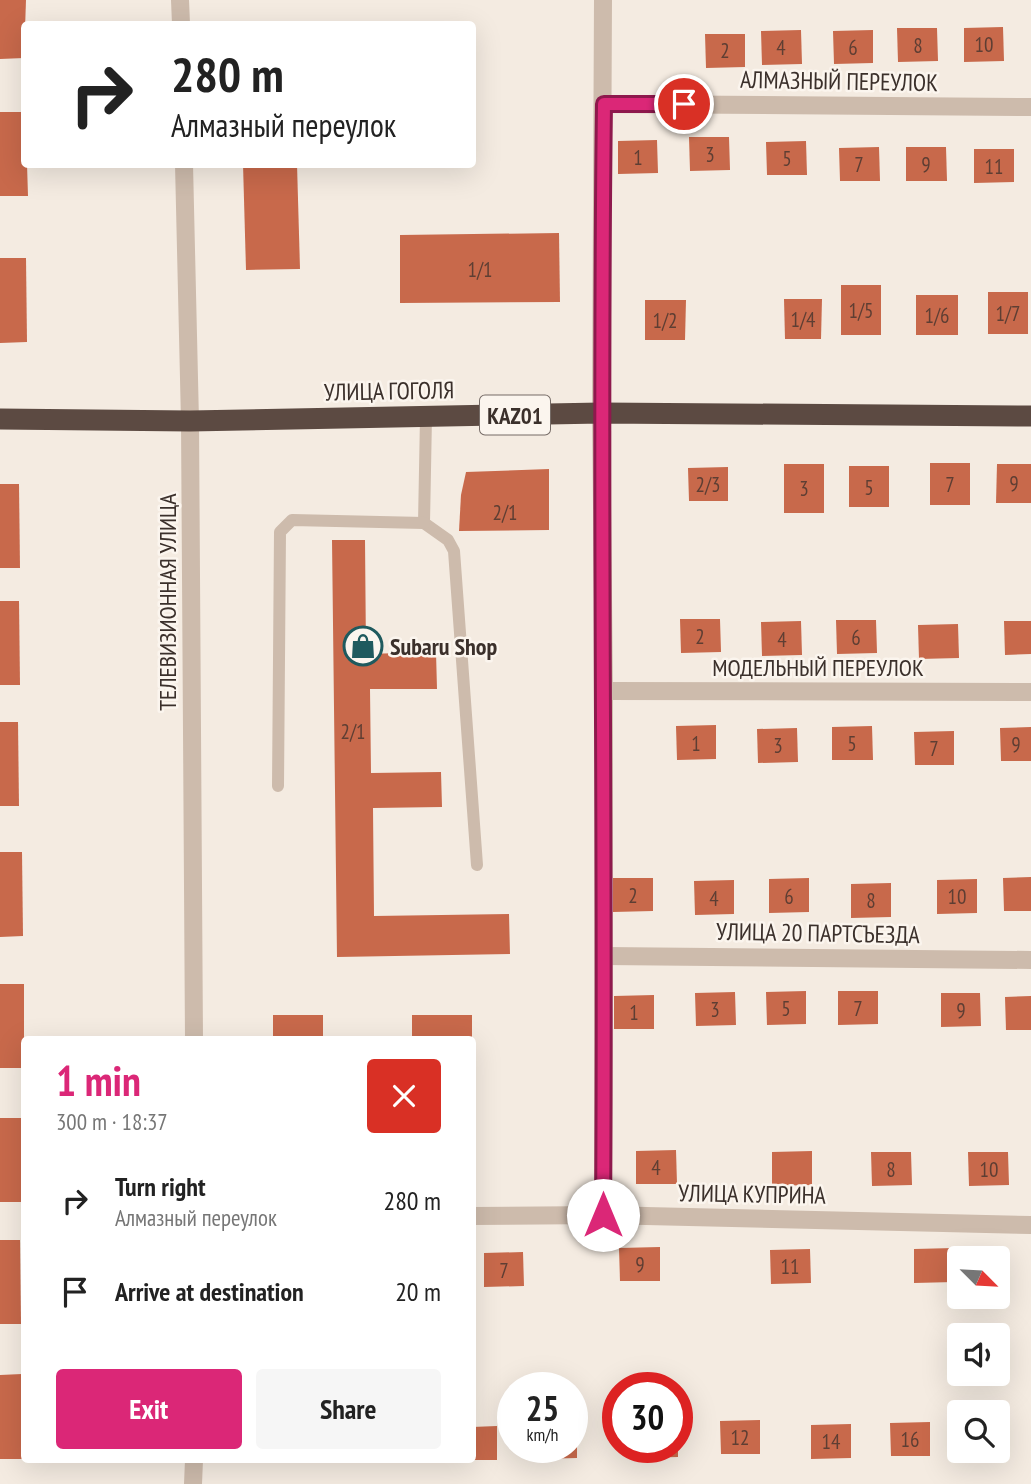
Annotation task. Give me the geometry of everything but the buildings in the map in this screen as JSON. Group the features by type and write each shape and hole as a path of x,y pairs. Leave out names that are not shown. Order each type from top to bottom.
{"highway":[{"name":"УЛИЦА ГОГОЛЯ","path":"0,419 190,421 601,413 1031,415"}],"street":[{"path":"180,0 181,21"},
{"path":"603,0 603,1215"},
{"name":"АЛМАЗНЫЙ ПЕРЕУЛОК","path":"604,104 1031,107"},
{"name":"ТЕЛЕВИЗИОННАЯ УЛИЦА","path":"184,168 190,421 194,1036"},
{"name":"МОДЕЛЬНЫЙ ПЕРЕУЛОК","path":"604,691 1031,692"},
{"name":"УЛИЦА 20 ПАРТСЪЕЗДА","path":"605,956 1031,960"},
{"name":"УЛИЦА КУПРИНА","path":"476,1216 603,1215 1031,1225"},
{"path":"193,1484 194,1463"}],"lane":[{"path":"424,523 426,417"},
{"path":"278,786 280,532 292,520 424,523 448,540 454,551 477,865"}],"place":[{"name":"Subaru Shop","path":"363,646"}],"route":[{"path":"603,1215 605,956 601,413 604,104 684,104"}]}
